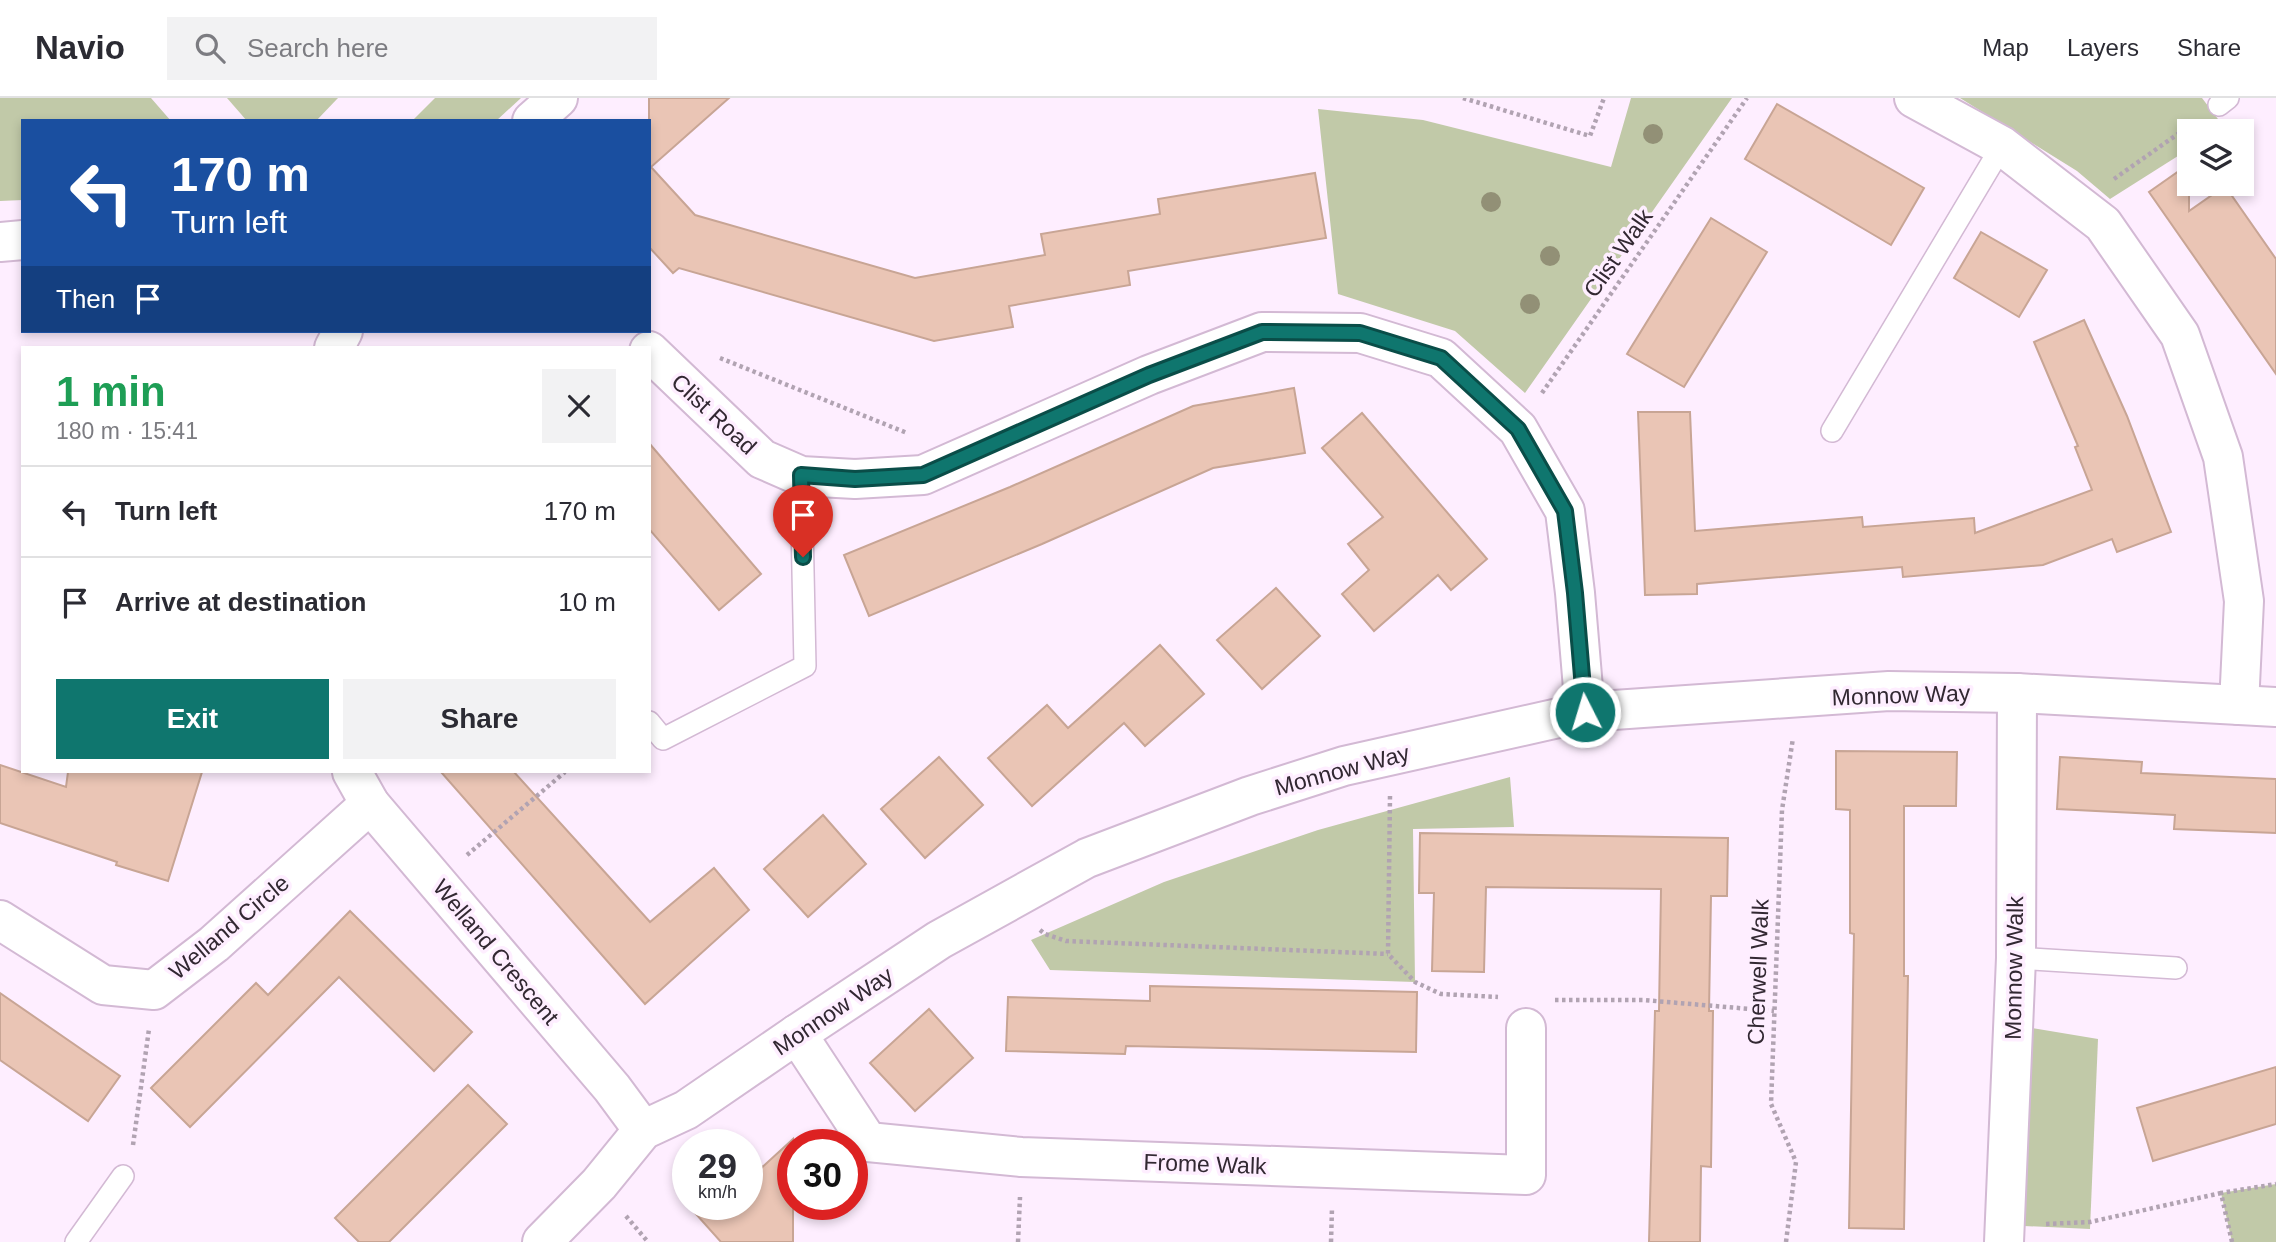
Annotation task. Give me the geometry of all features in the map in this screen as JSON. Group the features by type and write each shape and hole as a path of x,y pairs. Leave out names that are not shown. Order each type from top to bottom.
{"street":[{"path":"534,119 558,98"},
{"path":"1914,98 2002,146 2104,224 2180,335 2223,457 2258,706"},
{"path":"0,242 21,240"},
{"name":"Clist Road","path":"651,352 762,459 801,475 855,479 923,475 1149,375 1262,332 1360,333 1441,358 1518,429 1565,511 1585,712"},
{"name":"Monnow Way","path":"542,1242 599,1184 643,1130 686,1111 939,940 1087,858 1224,805 1344,766 1585,712 1889,691 2017,693 2258,706"},
{"name":"Monnow Walk","path":"2004,1233 2016,958 2017,693"},
{"name":"Welland Crescent","path":"361,788 436,882 612,1087 643,1130"},
{"name":"Welland Circle","path":"0,920 103,985 154,990 214,944 361,788"},
{"name":"Frome Walk","path":"797,1034 868,1142 1021,1157 1526,1175 1534,1014"}],"lane":[{"path":"1832,431 2002,146"},
{"path":"651,724 663,739 805,666 801,475"},
{"path":"2016,958 2176,968"},
{"path":"76,1242 123,1176"}],"path":[{"path":"1463,98 1590,136 1604,98"},
{"name":"Clist Walk","path":"1518,429 1747,98"},
{"path":"2078,204 2223,101"},
{"path":"713,355 966,456"},
{"name":"Cherwell Walk","path":"1786,1242 1796,1162 1771,1104 1782,810 1799,699"},
{"path":"1388,954 1391,756"},
{"path":"436,882 564,773"},
{"path":"1007,902 1045,934 1066,941 1388,954 1415,982 1441,994 1504,998"},
{"path":"123,1176 136,1135 154,990"},
{"path":"1534,1014 1643,1000 1774,1011"},
{"path":"2004,1233 2024,1226 2090,1222 2221,1192 2276,1184"},
{"path":"2221,1192 2232,1242"}],"green space":[{"path":"0,98 151,98 169,119 21,119 21,200 0,201"},
{"path":"227,98 338,98 318,119 245,119"},
{"path":"435,98 521,98 498,119 414,119"},
{"path":"1631,98 1732,98 1525,393 1455,331 1338,294 1318,109 1423,120 1611,167"},
{"path":"1960,98 2202,98 2218,119 2177,119 2177,157 2110,199 2077,171"},
{"path":"1510,777 1514,827 1413,829 1415,982 1050,970 1031,940 1164,882 1318,830"},
{"path":"2032,1028 2098,1039 2090,1229 2024,1226"},
{"path":"2276,1184 2276,1242 2232,1242 2221,1193"}],"building":[{"path":"649,98 729,98 651,167"},
{"path":"1777,104 1924,188 1891,245 1745,159"},
{"path":"651,167 695,215 915,278 1045,255 1041,234 1160,214 1158,199 1315,173 1326,238 1128,271 1130,285 1009,306 1013,327 934,341 679,268 673,273 651,249"},
{"path":"2177,172 2177,196 2189,196 2189,211 2211,196 2232,196 2276,259 2276,374 2149,192"},
{"path":"1711,218 1767,252 1684,387 1627,354"},
{"path":"1981,232 2047,270 2019,317 1954,278"},
{"path":"2084,320 2127,416 2171,532 2117,552 2112,539 2043,565 1903,577 1902,567 1697,584 1697,594 1645,595 1638,412 1690,412 1695,531 1862,517 1863,527 1974,518 1975,533 2092,490 2075,447 2078,446 2034,342"},
{"path":"1294,388 1305,453 1213,468 1042,544 869,616 844,555 1010,487 1193,406"},
{"path":"1362,413 1487,559 1451,590 1438,575 1374,631 1342,594 1369,570 1348,544 1383,517 1322,448"},
{"path":"651,445 761,574 719,610 651,531"},
{"path":"1276,588 1320,636 1262,689 1217,640"},
{"path":"1160,645 1204,694 1145,746 1124,723 1032,806 988,758 1047,705 1068,728"},
{"path":"1836,751 1957,752 1956,806 1904,806 1904,976 1908,976 1904,1229 1849,1228 1854,934 1850,933 1850,810 1836,809"},
{"path":"939,757 983,805 925,858 881,809"},
{"path":"2060,757 2142,762 2141,773 2276,779 2276,833 2174,829 2175,815 2057,809"},
{"path":"0,765 66,787 68,773 202,773 168,881 0,823"},
{"path":"442,773 515,773 650,922 714,868 749,910 645,1004"},
{"path":"823,815 866,864 808,917 764,869"},
{"path":"1420,833 1728,838 1727,896 1711,896 1711,1167 1701,1166 1700,1242 1649,1242 1655,1011 1659,1011 1661,889 1486,887 1484,972 1432,971 1434,893 1419,893"},
{"path":"350,911 472,1032 434,1071 339,977 190,1127 151,1088 256,983 268,995"},
{"path":"1150,986 1417,992 1416,1052 1126,1046 1125,1054 1006,1051 1008,997 1150,1001"},
{"path":"0,993 120,1076 88,1121 0,1060"},
{"path":"929,1009 973,1058 915,1111 870,1063"},
{"path":"2276,1067 2276,1124 2153,1161 2137,1108"},
{"path":"468,1085 507,1124 389,1242 359,1242 335,1218"},
{"path":"777,1154 777,1220 793,1220 793,1242 721,1242 701,1220 763,1220 763,1166"}],"route":[{"path":"803,557 801,475 855,479 923,475 1149,375 1262,332 1360,333 1441,358 1518,429 1565,511 1585,712"}]}
